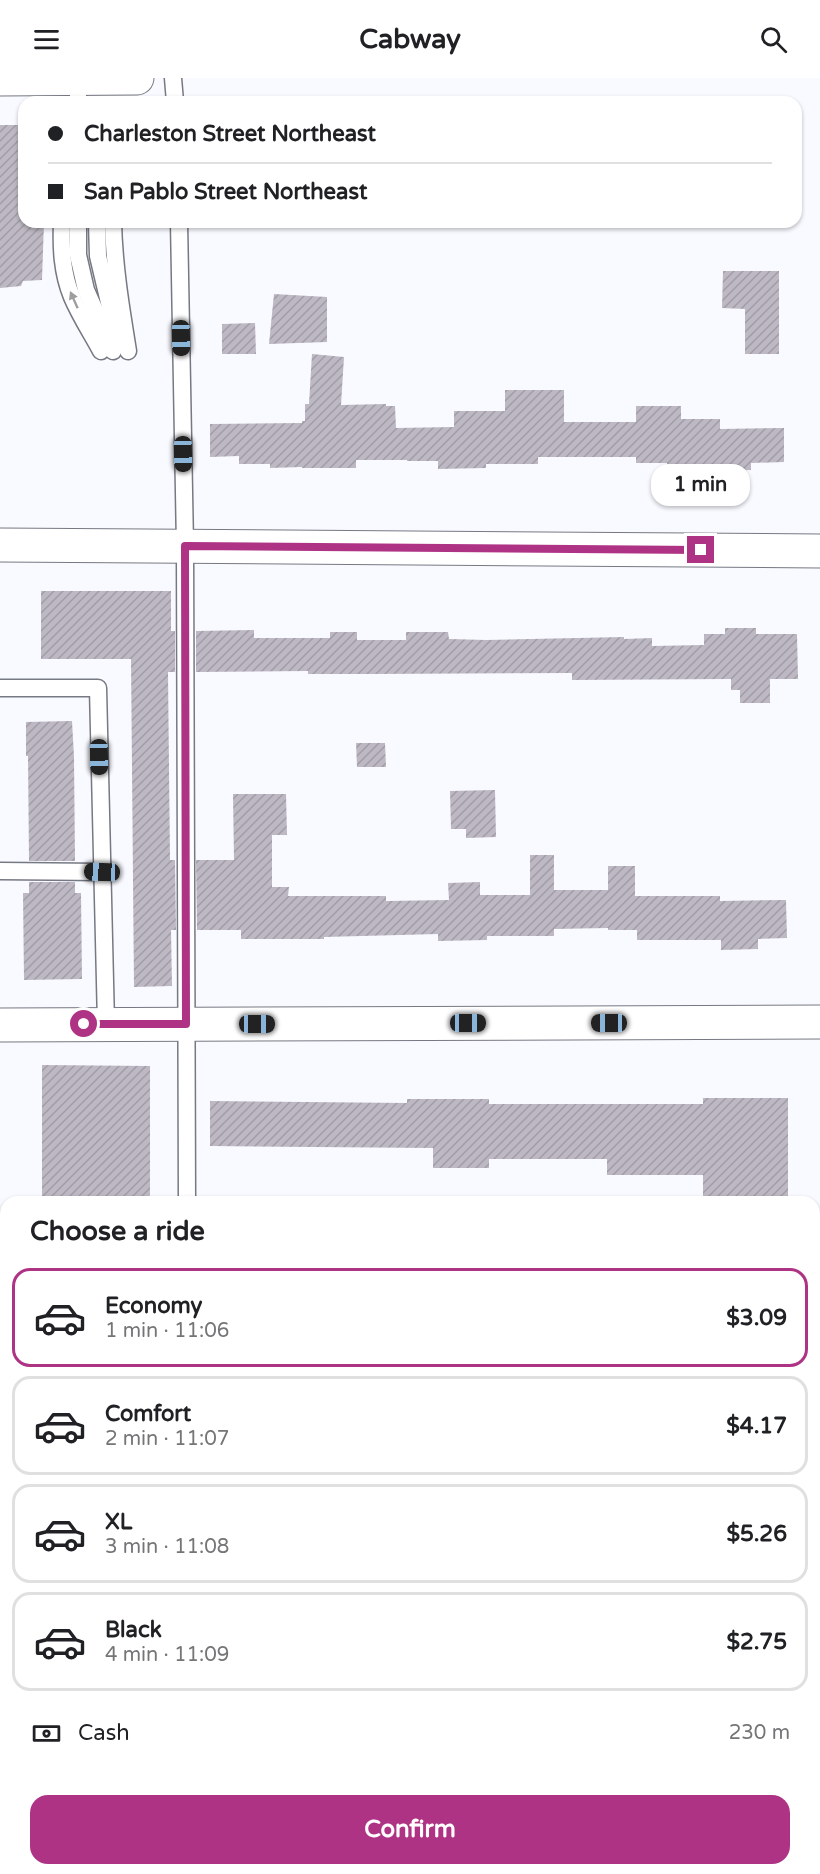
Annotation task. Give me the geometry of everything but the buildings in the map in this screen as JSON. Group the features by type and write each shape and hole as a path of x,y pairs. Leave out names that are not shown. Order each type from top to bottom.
{"street":[{"path":"0,79 138,78"},
{"path":"0,545 820,551"},
{"path":"0,1025 820,1022"}],"lane":[{"path":"78,78 78,96"},
{"path":"173,78 174,96"},
{"path":"62,228 61,253 72,297 116,351"},
{"path":"78,228 78,255 86,290 116,351"},
{"path":"97,228 98,256 116,351"},
{"path":"113,228 118,288 116,351"},
{"path":"178,228 185,546 187,1196"},
{"path":"0,688 98,688 106,1024"},
{"path":"0,871 102,872"}],"route":[{"path":"84,1024 186,1024 185,546 701,550"}]}
